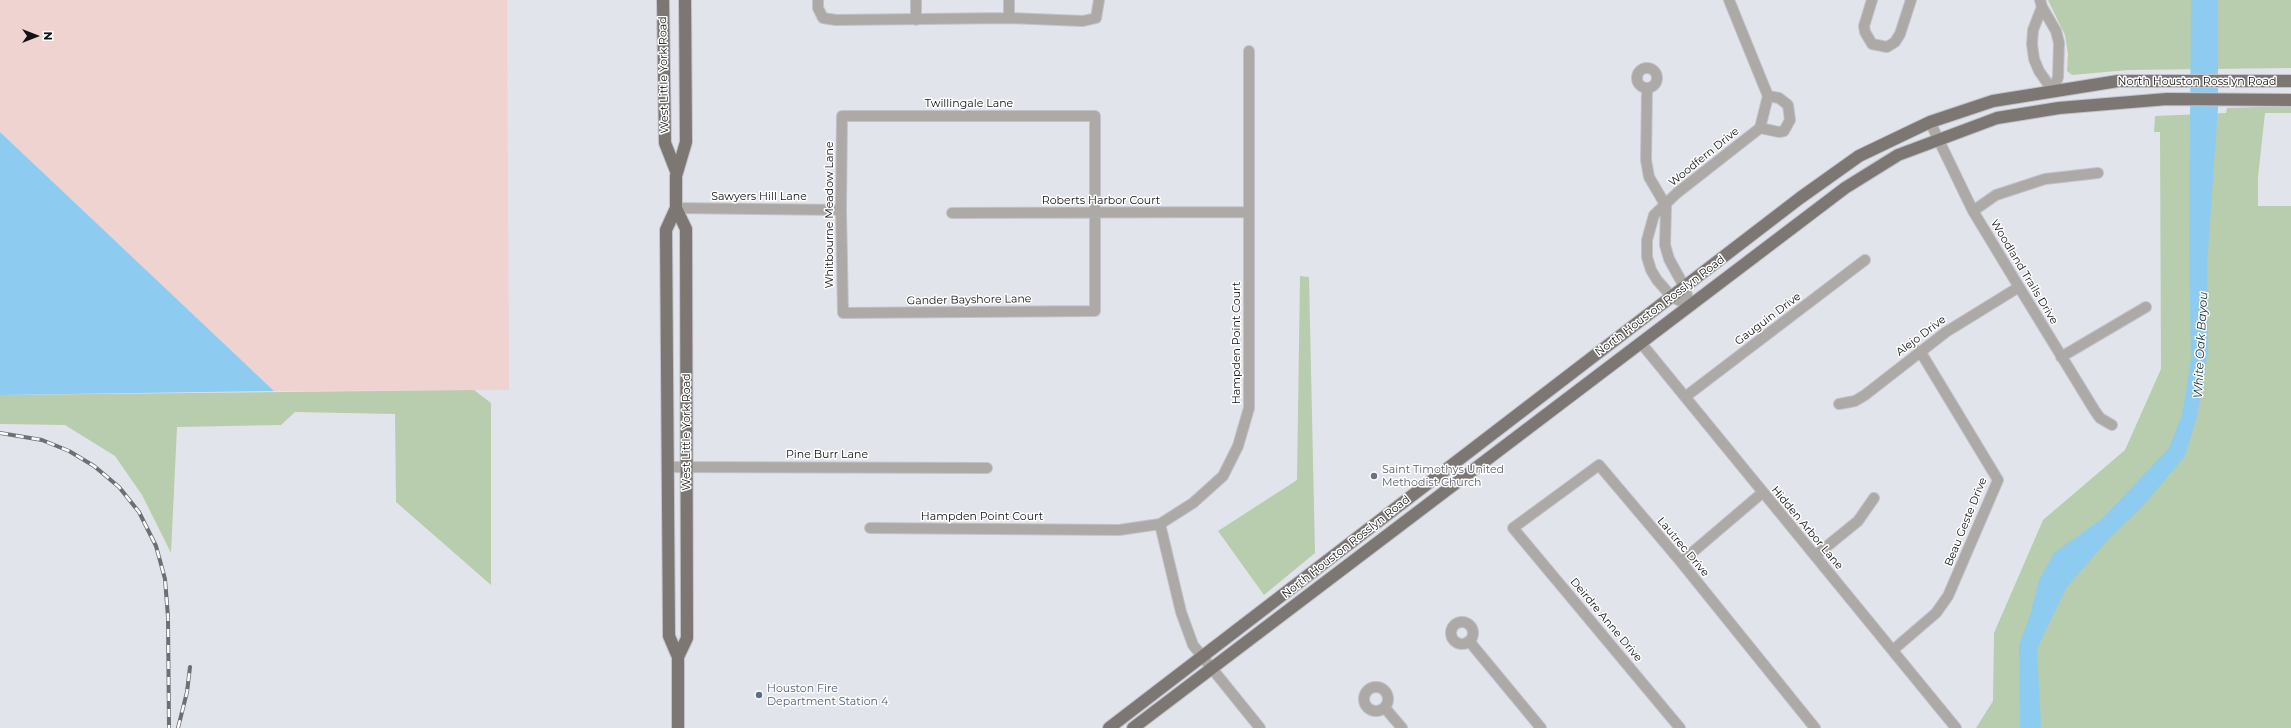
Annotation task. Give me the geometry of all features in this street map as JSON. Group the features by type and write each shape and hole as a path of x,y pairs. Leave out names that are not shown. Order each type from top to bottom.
{"main road":[{"name":"West Little York Road","path":"663,0 665,143 676,171"},
{"name":"West Little York Road","path":"678,728 678,657 669,636 666,230 676,208 676,171 686,142 685,0"},
{"name":"North Houston Rosslyn Road","path":"1109,728 1685,288 1800,198 1859,156 1930,122 1993,101 2118,81 2291,81"},
{"name":"North Houston Rosslyn Road","path":"1133,728 1211,666 1438,498 1845,188 1898,155 1997,118 2059,108 2167,99 2291,100"},
{"path":"1800,198 1812,213"},
{"name":"West Little York Road","path":"676,208 686,229 688,638 678,657"},
{"path":"666,318 686,316"},
{"path":"1568,377 1578,392"},
{"path":"1474,448 1481,465"},
{"path":"1428,483 1438,498"},
{"path":"1327,562 1334,575"}],"street":[{"path":"818,0 818,8 823,18 836,20 1009,18 1083,21 1096,18 1099,5"},
{"path":"916,0 916,20"},
{"path":"1009,0 1009,18"},
{"path":"1729,0 1768,96 1760,128 1779,132 1784,130 1790,120 1788,105 1779,98 1768,96"},
{"path":"1872,0 1864,26 1864,32 1872,44 1887,47 1895,42 1900,34 1911,0"},
{"path":"2041,3 2033,30 2032,44 2034,59 2039,71 2053,91 2059,108"},
{"path":"2041,3 2056,31 2059,43 2058,76 2053,91"},
{"name":"Hampden Point Court","path":"870,528 1119,530 1160,524 1194,503 1223,476 1238,446 1249,408 1249,51"},
{"path":"1647,89 1646,160 1649,177 1666,206 1665,245 1669,259 1685,288 1690,306"},
{"name":"Twillingale Lane","path":"842,116 1095,116 1097,213"},
{"name":"Whitbourne Meadow Lane","path":"842,116 841,210 843,313"},
{"name":"Woodland Trails Drive","path":"1930,122 1973,210 2061,357 2100,418 2112,425"},
{"name":"Woodfern Drive","path":"1690,306 1672,297 1657,280 1651,270 1647,257 1649,226 1654,215 1666,206 1677,192 1760,128"},
{"path":"1973,210 1996,195 2044,180 2098,173"},
{"name":"Sawyers Hill Lane","path":"676,208 841,210"},
{"name":"Roberts Harbor Court","path":"952,213 1249,212"},
{"name":"Gander Bayshore Lane","path":"843,313 1095,311 1097,213"},
{"name":"Gauguin Drive","path":"1686,397 1865,260"},
{"name":"Alejo Drive","path":"1839,404 1855,401 1865,395 1920,351 1974,314 2019,287"},
{"path":"2061,357 2146,307"},
{"name":"Hidden Arbor Lane","path":"1641,343 1762,493 1956,728"},
{"name":"Beau Geste Drive","path":"1893,650 1936,613 1948,596 1998,480 1920,351"},
{"name":"Lautrec Drive","path":"1513,528 1599,465 1681,562 1814,728"},
{"name":"Pine Burr Lane","path":"668,467 987,468"},
{"path":"1681,562 1762,493"},
{"path":"1815,556 1858,521 1874,498"},
{"path":"1160,524 1181,612 1193,645 1260,728"},
{"name":"Deirdre Anne Drive","path":"1513,528 1680,728"},
{"path":"1469,641 1540,728"},
{"path":"1385,708 1402,728"}],"shaded area":[{"path":"0,0 507,0 509,390 274,391 0,132"}],"green space":[{"path":"2048,0 2291,0 2291,68 2128,70 2072,75 2067,71 2068,54 2065,35"},
{"path":"2291,106 2291,113 2265,113 2258,177 2258,206 2291,206 2291,728 1976,728 1993,701 1994,633 2043,520 2125,450 2161,369 2160,132 2154,132 2155,116 2226,113 2227,108"},
{"path":"1300,276 1309,277 1315,553 1264,595 1218,531 1297,480"},
{"path":"474,390 491,403 491,585 396,502 395,414 295,412 281,425 177,427 171,553 142,495 115,456 65,425 0,424 0,395"}],"water":[{"name":"White Oak Bayou","path":"2191,0 2218,0 2218,107 2207,264 2208,352 2197,416 2185,456 2140,509 2111,536 2066,588 2037,649 2041,728 2020,728 2019,645 2030,616 2039,580 2054,553 2103,518 2169,448 2182,415 2191,360 2189,247"},
{"path":"0,132 274,391 0,395"}],"railway":[{"path":"0,433 42,440 69,451 94,466 119,487 139,512 156,546 165,579 168,617 169,728"},
{"path":"178,728 187,692 190,667"}],"place":[{"name":"Saint Timothys United Methodist Church","path":"1374,476"},
{"name":"Houston Fire Department Station 4","path":"759,695"}]}
